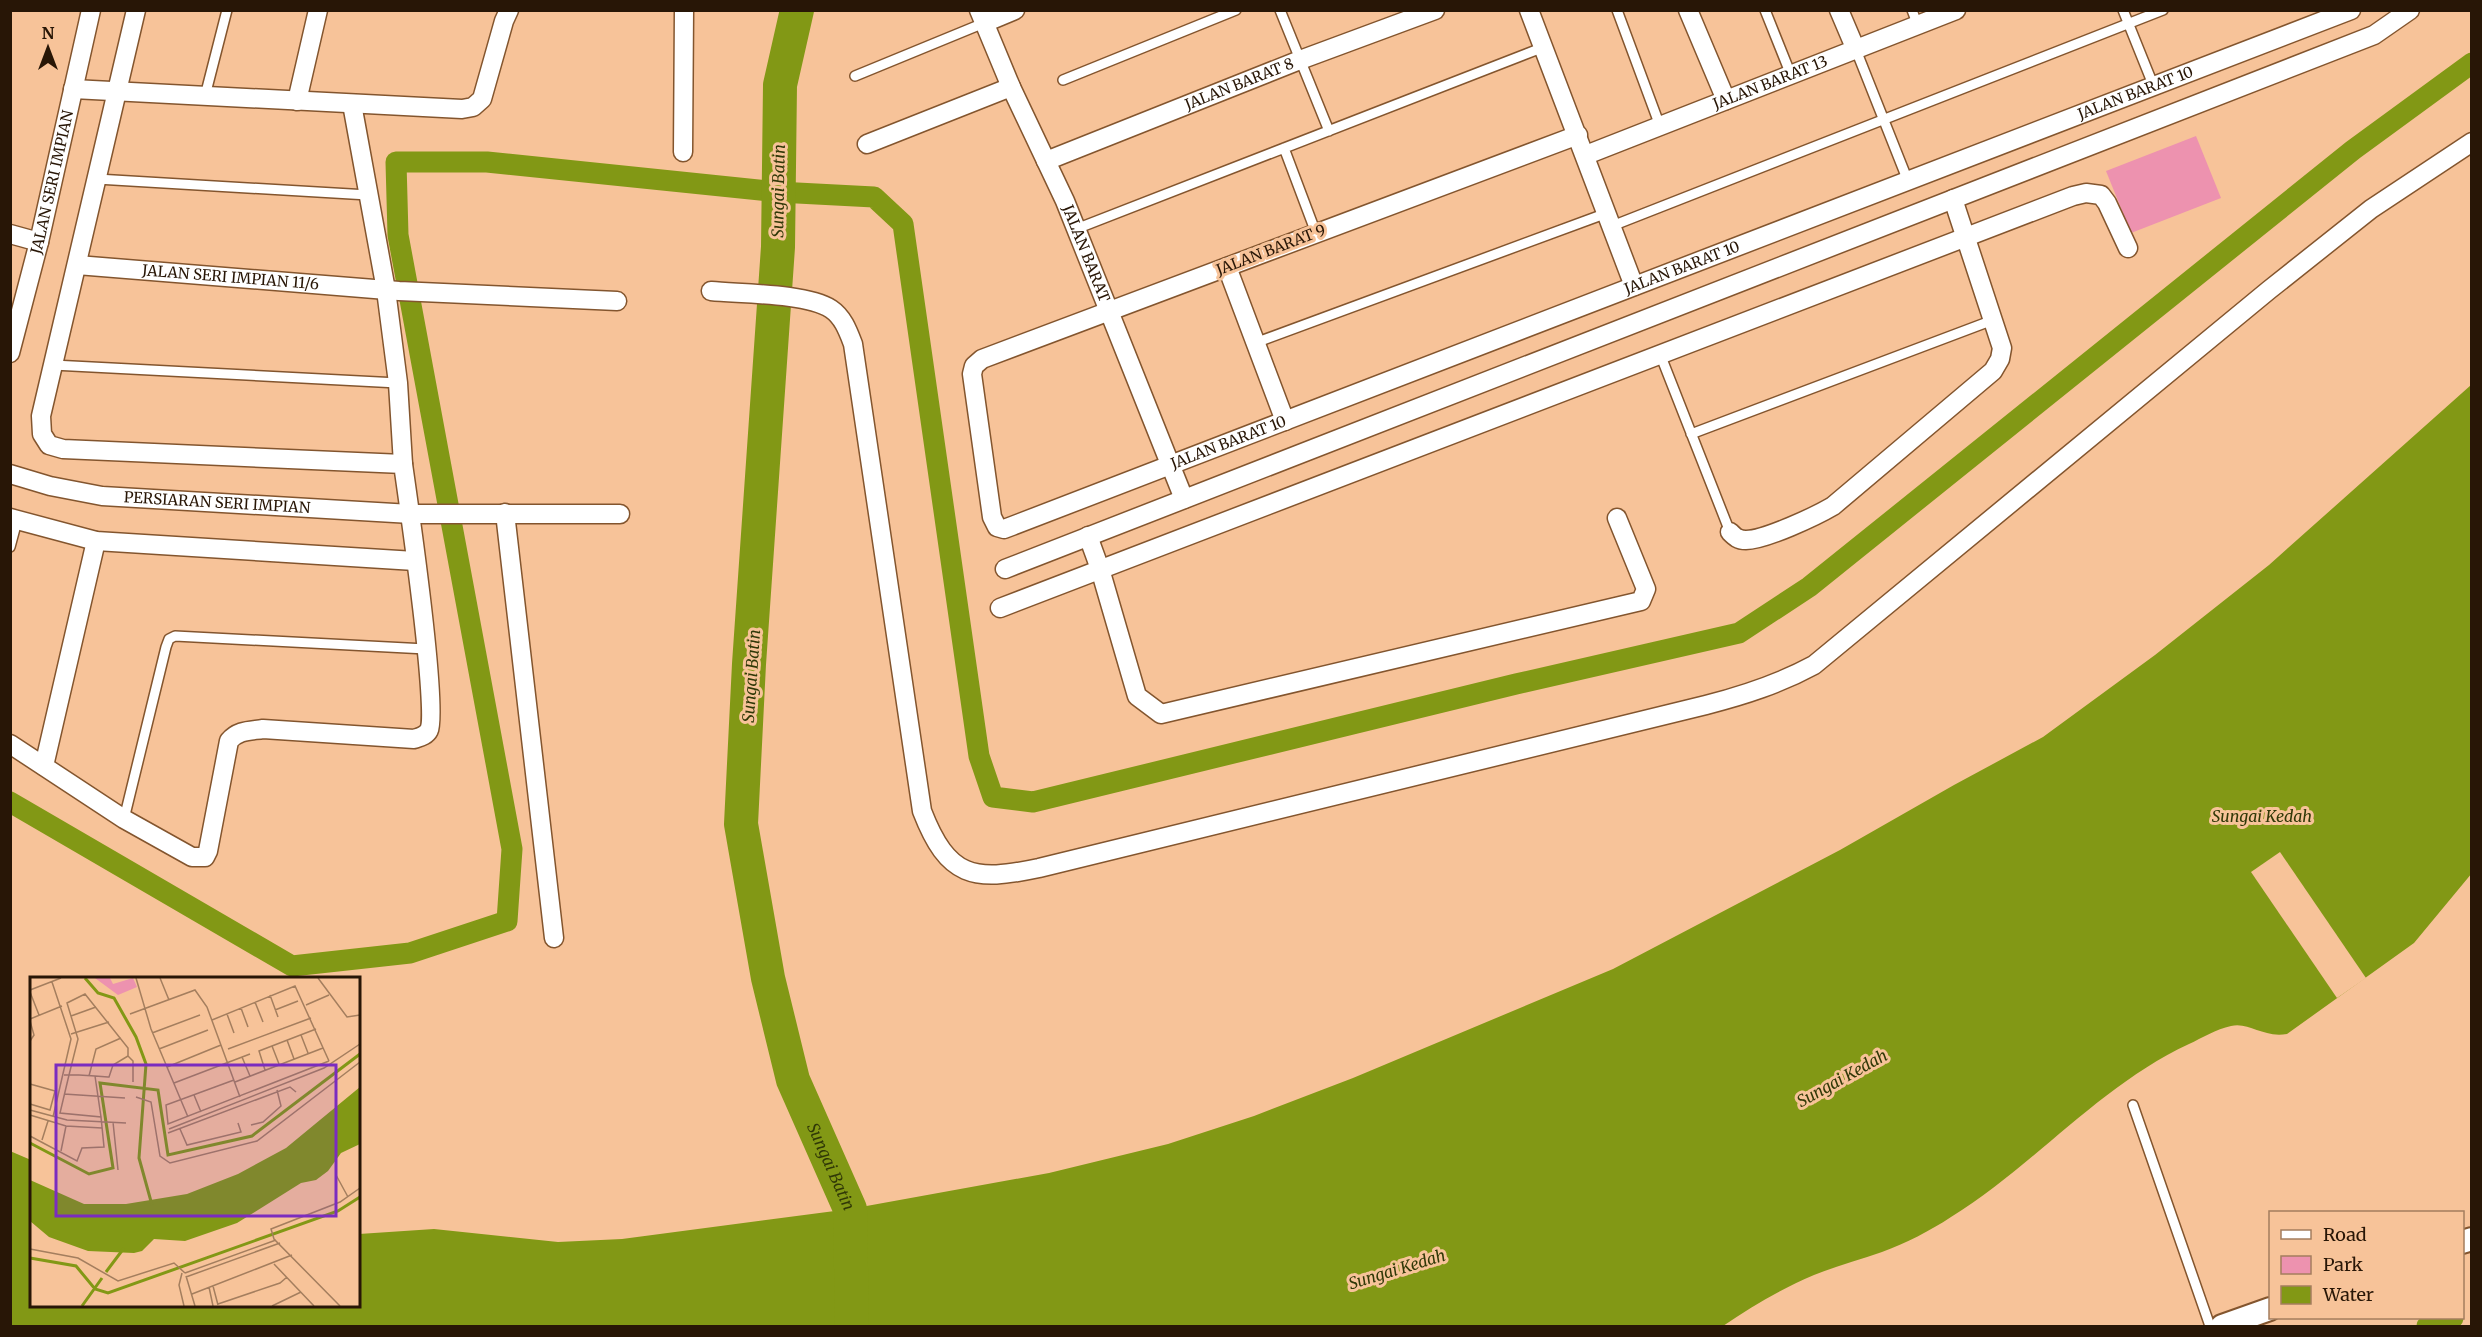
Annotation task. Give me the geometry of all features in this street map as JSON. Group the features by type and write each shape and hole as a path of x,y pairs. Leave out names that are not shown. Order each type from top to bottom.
{"street":[{"name":"JALAN SERI IMPIAN","path":"10,353 39,242 91,10"},
{"path":"136,10 41,416 42,434 49,445 63,449 403,464"},
{"path":"297,101 318,10"},
{"path":"73,89 462,109 473,107 482,99 509,10"},
{"path":"683,152 684,10"},
{"path":"981,17 1015,10"},
{"name":"JALAN BARAT 8","path":"1046,161 1300,60 1435,10"},
{"path":"1529,10 1635,286"},
{"path":"1688,10 1726,100"},
{"path":"1839,10 1856,50"},
{"name":"JALAN BARAT 13","path":"1586,155 1856,50 1915,18 1956,10"},
{"name":"JALAN BARAT 10","path":"1012,526 2351,10"},
{"path":"1005,569 2374,35 2410,10"},
{"name":"JALAN BARAT","path":"981,17 1076,230 1184,499"},
{"path":"867,144 1011,87"},
{"path":"10,744 124,819 192,857 205,857 211,840 229,741 234,735 244,731 263,729 414,739 423,736 429,730 432,718 415,561 419,514 403,464 393,291 368,195 352,104"},
{"name":"JALAN BARAT 9","path":"1012,526 1004,529 997,527 992,517 972,374 974,366 982,359 1578,135"},
{"path":"711,291 788,297 830,308 840,317 853,344 922,811 938,847 954,863 972,874 991,876 1040,868 1728,699 1787,680 1814,665 2278,282 2371,209 2472,141"},
{"path":"1000,608 2073,196 2095,193 2102,195 2128,248"},
{"path":"1730,532 1738,539 1748,540 1804,521 1833,506 1992,371 2000,359 2002,348 1953,199"},
{"path":"10,234 39,242"},
{"name":"JALAN SERI IMPIAN 11/6","path":"77,265 393,291 617,300"},
{"path":"1227,267 1285,421"},
{"name":"PERSIARAN SERI IMPIAN","path":"10,474 50,486 102,496 419,514 620,514"},
{"path":"506,513 554,938"},
{"path":"1088,536 1100,569 1137,696 1161,714 1641,601 1646,589 1617,518"},
{"path":"14,519 96,541 415,561"},
{"path":"44,766 96,541"},
{"path":"2222,1326 2269,1311"}],"lane":[{"path":"205,96 227,10"},
{"path":"1063,80 1236,10"},
{"path":"1280,10 1329,131"},
{"path":"1617,10 1660,126"},
{"path":"1765,10 1791,75"},
{"path":"2123,10 2154,87"},
{"path":"1256,343 1610,220 1884,121 2163,10"},
{"path":"855,76 981,17"},
{"path":"1076,230 1544,47"},
{"path":"1856,50 1908,181"},
{"path":"1284,148 1316,233"},
{"path":"97,179 368,195"},
{"path":"1691,434 1992,320"},
{"path":"1660,354 1730,532"},
{"path":"53,365 398,383"},
{"path":"10,547 14,519"},
{"path":"124,819 166,646 175,636 426,649"},
{"path":"2133,1105 2210,1326"}],"green space":[{"path":"2196,136 2221,198 2131,233 2106,171"}],"water":[{"name":"Sungai Kedah","path":"2471,385 2472,873 2414,943 2287,1034 2270,1034 2244,1026 2231,1026 2215,1031 2156,1061 2096,1103 1982,1196 1943,1222 1918,1236 1874,1255 1802,1280 1767,1298 1723,1326 11,1326 10,1151 30,1160 30,1307 360,1307 360,1234 434,1229 558,1242 622,1239 850,1209 1049,1173 1168,1144 1254,1116 1353,1078 1613,969 1840,850 2043,737 2155,655 2269,565"}],"pier":[{"path":"2280,852 2366,978 2337,998 2251,872"}],"waterway":[{"name":"Sungai Batin","path":"797,10 780,85 778,247 749,664 741,824 768,978 793,1080 850,1209 852,1326"},
{"path":"10,802 292,966 410,953 507,921 512,849 398,235 396,162 487,162 778,192 874,197 903,224 979,756 993,797 1033,802 1516,684 1739,633 1809,587 2353,150 2472,63"},
{"path":"2427,1326 2450,1319"}]}
